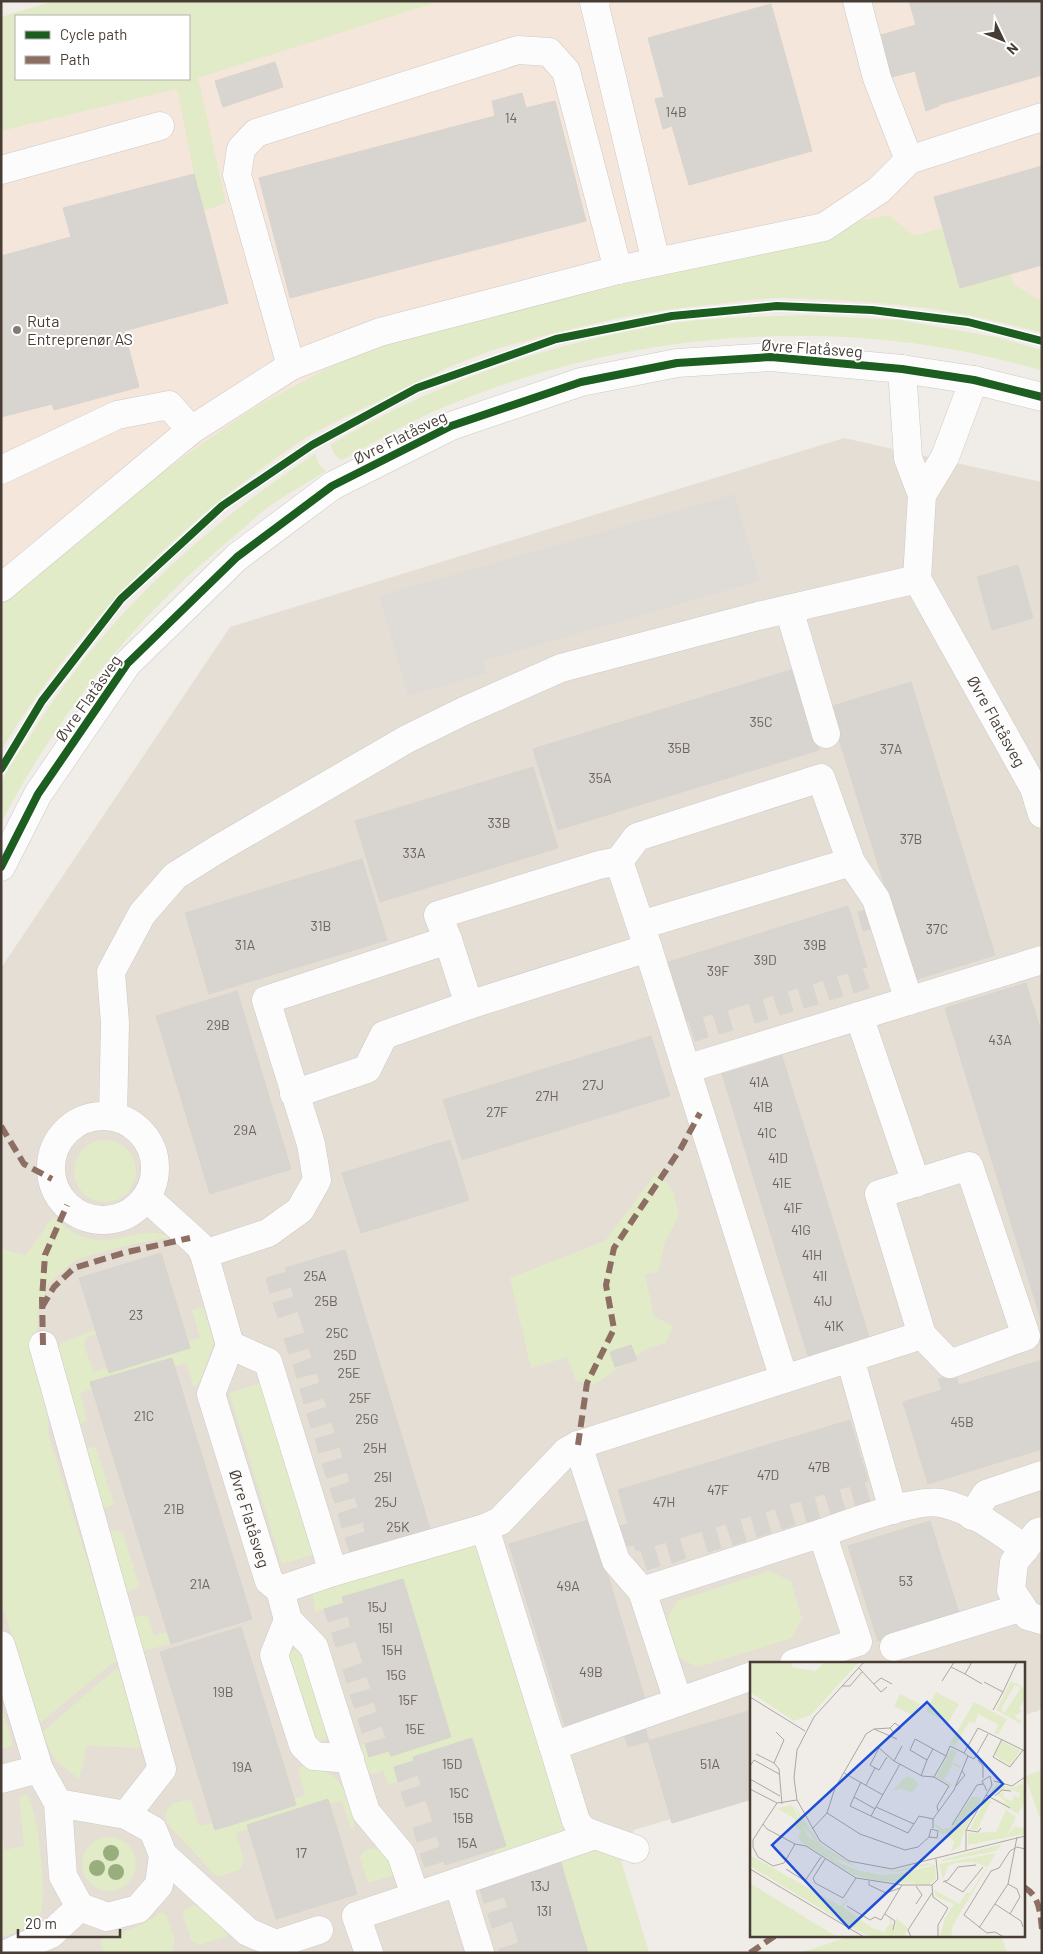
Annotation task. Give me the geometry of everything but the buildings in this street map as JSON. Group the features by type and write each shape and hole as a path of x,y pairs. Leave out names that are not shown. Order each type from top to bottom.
{"street":[{"path":"596,1 594,2 656,262"},
{"path":"857,1 876,78 909,160"},
{"path":"291,366 237,175 241,150 256,133 518,50 549,52 566,71 618,270"},
{"path":"1,588 191,430 291,366 380,332 618,270 824,227 879,190 909,160 1042,117"},
{"path":"1,170 160,126"},
{"name":"Øvre Flatåsveg","path":"1,867 38,794 127,664 237,557 332,486 451,426 582,382 677,363 771,357 902,369 974,380 1042,397"},
{"path":"113,1116 115,1023 111,972 142,914 175,876 407,739 511,689 561,668 789,609 917,579 922,495 908,458 902,369"},
{"path":"922,495 945,457 974,380"},
{"path":"1,470 117,415 169,404 191,430"},
{"name":"Øvre Flatåsveg","path":"917,579 1034,788 1042,814"},
{"path":"789,609 826,734"},
{"path":"469,1005 438,915 599,865 619,861 637,837 821,778 851,862 876,899 909,1001"},
{"path":"619,861 645,937 784,1379"},
{"path":"294,1094 367,1069 384,1035 851,862"},
{"path":"204,1254 268,1233 300,1210 317,1180 311,1144 266,1000 448,940"},
{"path":"686,1069 1042,960"},
{"path":"859,1016 916,1183"},
{"path":"96,1116 113,1116 136,1127 142,1132 152,1147 156,1164 154,1182 147,1198 136,1209 123,1216 108,1220 93,1219 79,1214 67,1205 55,1186 51,1162 56,1146 66,1132 79,1121 96,1116"},
{"path":"969,1166 1026,1336 950,1364 922,1335 879,1194 969,1166"},
{"path":"147,1198 199,1245 204,1254 230,1345 268,1362 334,1572"},
{"path":"280,1590 334,1572 485,1528 500,1521 567,1451 578,1445 922,1335"},
{"path":"44,1345 162,1769 126,1815"},
{"name":"Øvre Flatåsveg","path":"230,1345 211,1394 269,1581 280,1590 288,1620 314,1647 366,1812 401,1854 415,1895"},
{"path":"850,1358 893,1510"},
{"path":"578,1445 616,1561 642,1591 678,1701"},
{"path":"972,1516 986,1494 1042,1475"},
{"path":"642,1591 893,1510 939,1502 989,1524 1033,1540 1014,1562 1011,1590 1032,1614 894,1647"},
{"path":"485,1528 576,1821 583,1830 635,1849"},
{"path":"797,1662 858,1642 822,1533"},
{"path":"288,1620 274,1655 303,1745 314,1756 350,1759"},
{"path":"1,1645 39,1769 58,1803 63,1876 80,1907 108,1917 138,1909 158,1885 163,1855"},
{"path":"553,1746 750,1677"},
{"path":"2,1780 39,1769"},
{"path":"58,1803 126,1815 153,1830 163,1855 248,1932 276,1944 320,1930"},
{"path":"369,1953 356,1916 595,1835"},
{"path":"458,1882 480,1953"},
{"path":"8,1953 51,1934 80,1907"}],"shaded area":[{"path":"365,1 1042,1 1042,333 931,309 873,303 777,298 639,313 497,349 436,372 311,435 252,476 201,516 148,564 105,608 25,711 1,751 1,121 190,79"},
{"path":"844,438 1042,482 1042,1707 1038,1711 1026,1714 1026,1662 750,1662 750,1796 634,1830 624,1844 620,1858 649,1953 1,1953 1,968 230,627"},
{"path":"734,494 760,581 483,661 487,673 408,696 379,596"}],"green space":[{"path":"53,1 440,1 198,78 226,203 204,211 194,174 177,89 1,131 1,17"},
{"path":"889,215 914,236 943,228 1011,274 1013,284 1042,302 1042,333 978,317 911,306 811,298 771,298 695,306 610,320 527,340 467,360 312,434 259,470 228,494 163,550 103,612 49,679 1,751 1,603 143,486 249,411 324,370 381,345 528,306 685,269 815,244 850,223"},
{"path":"806,315 900,320 996,337 1042,350 1042,371 968,352 893,341 816,336 739,338 662,346 587,361 513,381 429,414 342,460 335,455 330,445 368,423 446,386 528,357 570,345 612,334 674,323 730,318"},
{"path":"315,454 319,464 326,471 271,505 196,569 131,634 101,669 47,744 1,823 1,785 6,773 60,691 90,652 158,578 195,544 273,482"},
{"path":"99,1140 111,1140 127,1149 134,1159 136,1171 134,1183 127,1193 111,1202 99,1202 88,1197 79,1188 74,1177 74,1165 79,1154 88,1145"},
{"path":"657,1172 673,1191 679,1215 665,1242 658,1272 645,1274 654,1317 673,1326 666,1343 648,1348 594,1385 576,1381 567,1357 531,1368 510,1278 605,1241"},
{"path":"53,1217 75,1233 90,1239 111,1240 150,1233 171,1237 124,1246 77,1259 48,1284 38,1310 36,1357 49,1405 48,1433 118,1661 110,1665 39,1724 1,1600 1,1249 26,1255"},
{"path":"202,1307 214,1343 199,1384 193,1386 187,1363 174,1366 171,1358 90,1382 92,1389 80,1393 87,1421 74,1425 57,1352 61,1343 95,1330 97,1334 87,1337 84,1344 93,1372 107,1368 109,1373 190,1348 188,1341 200,1338 192,1310"},
{"path":"264,1382 316,1554 282,1564 229,1393"},
{"path":"89,1447 96,1448 114,1504 102,1509 83,1450"},
{"path":"114,1530 123,1532 139,1586 128,1592 124,1590 109,1532"},
{"path":"474,1544 481,1549 567,1823 564,1832 497,1861 472,1738 413,1757 414,1761 394,1767 398,1782 388,1784 383,1770 373,1774 363,1769 357,1748 365,1744 369,1757 389,1751 391,1756 451,1737 403,1579 344,1603 315,1612 313,1592"},
{"path":"769,1571 791,1581 802,1619 792,1638 698,1667 679,1658 667,1620 677,1601"},
{"path":"148,1615 154,1636 167,1632 171,1644 137,1652 129,1618"},
{"path":"299,1649 304,1651 330,1737 316,1743 286,1656 290,1652"},
{"path":"120,1669 145,1748 87,1746 79,1779 56,1761 41,1733 113,1671"},
{"path":"1,1706 13,1746 1,1749"},
{"path":"307,1765 329,1774 341,1784 354,1827 351,1829 342,1801 330,1804 328,1800 247,1825 248,1829 236,1833 244,1861 239,1870 220,1876 215,1875 167,1823 167,1812 171,1805 191,1800 199,1826 213,1823 215,1830 296,1805 294,1799 305,1795 298,1768"},
{"path":"1042,1770 1042,1824 1026,1779 1026,1776"},
{"path":"26,1794 38,1833 43,1891 42,1905 40,1914 33,1923 1,1937 1,1829 5,1850 24,1846 19,1798"},
{"path":"109,1837 119,1839 128,1845 134,1854 136,1864 134,1874 128,1883 119,1889 109,1891 99,1889 90,1883 84,1874 82,1864 84,1854 90,1845 99,1839"},
{"path":"592,1846 620,1858 649,1953 588,1953 560,1860"},
{"path":"384,1849 395,1875 368,1883 360,1857 365,1850"},
{"path":"194,1905 213,1918 228,1936 199,1945 191,1940 183,1915 184,1910"},
{"path":"161,1912 166,1915 175,1941 172,1952 104,1953 100,1941 103,1938 134,1928"},
{"path":"850,1936 1001,1936 1007,1953 800,1953"}],"marked path":[{"path":"578,1445 587,1383 614,1329 606,1285 614,1248 681,1148 700,1113"},
{"path":"1,1126 24,1164 52,1179"},
{"path":"43,1345 42,1299 45,1255 67,1205"},
{"path":"42,1307 54,1287 74,1268 123,1253 190,1238"},
{"path":"1026,1889 1036,1900 1040,1911 1042,1929"},
{"path":"750,1953 775,1936"}],"cycle path":[{"path":"1,769 42,701 121,599 222,506 312,445 417,388 556,339 672,316 777,306 872,310 968,322 1042,341"},
{"path":"1,867 38,794 127,664 237,557 332,486 451,426 581,382 677,363 771,357 902,369 974,380 1042,397"}],"place":[{"name":"Ruta Entreprenør AS","path":"17,330"}]}
